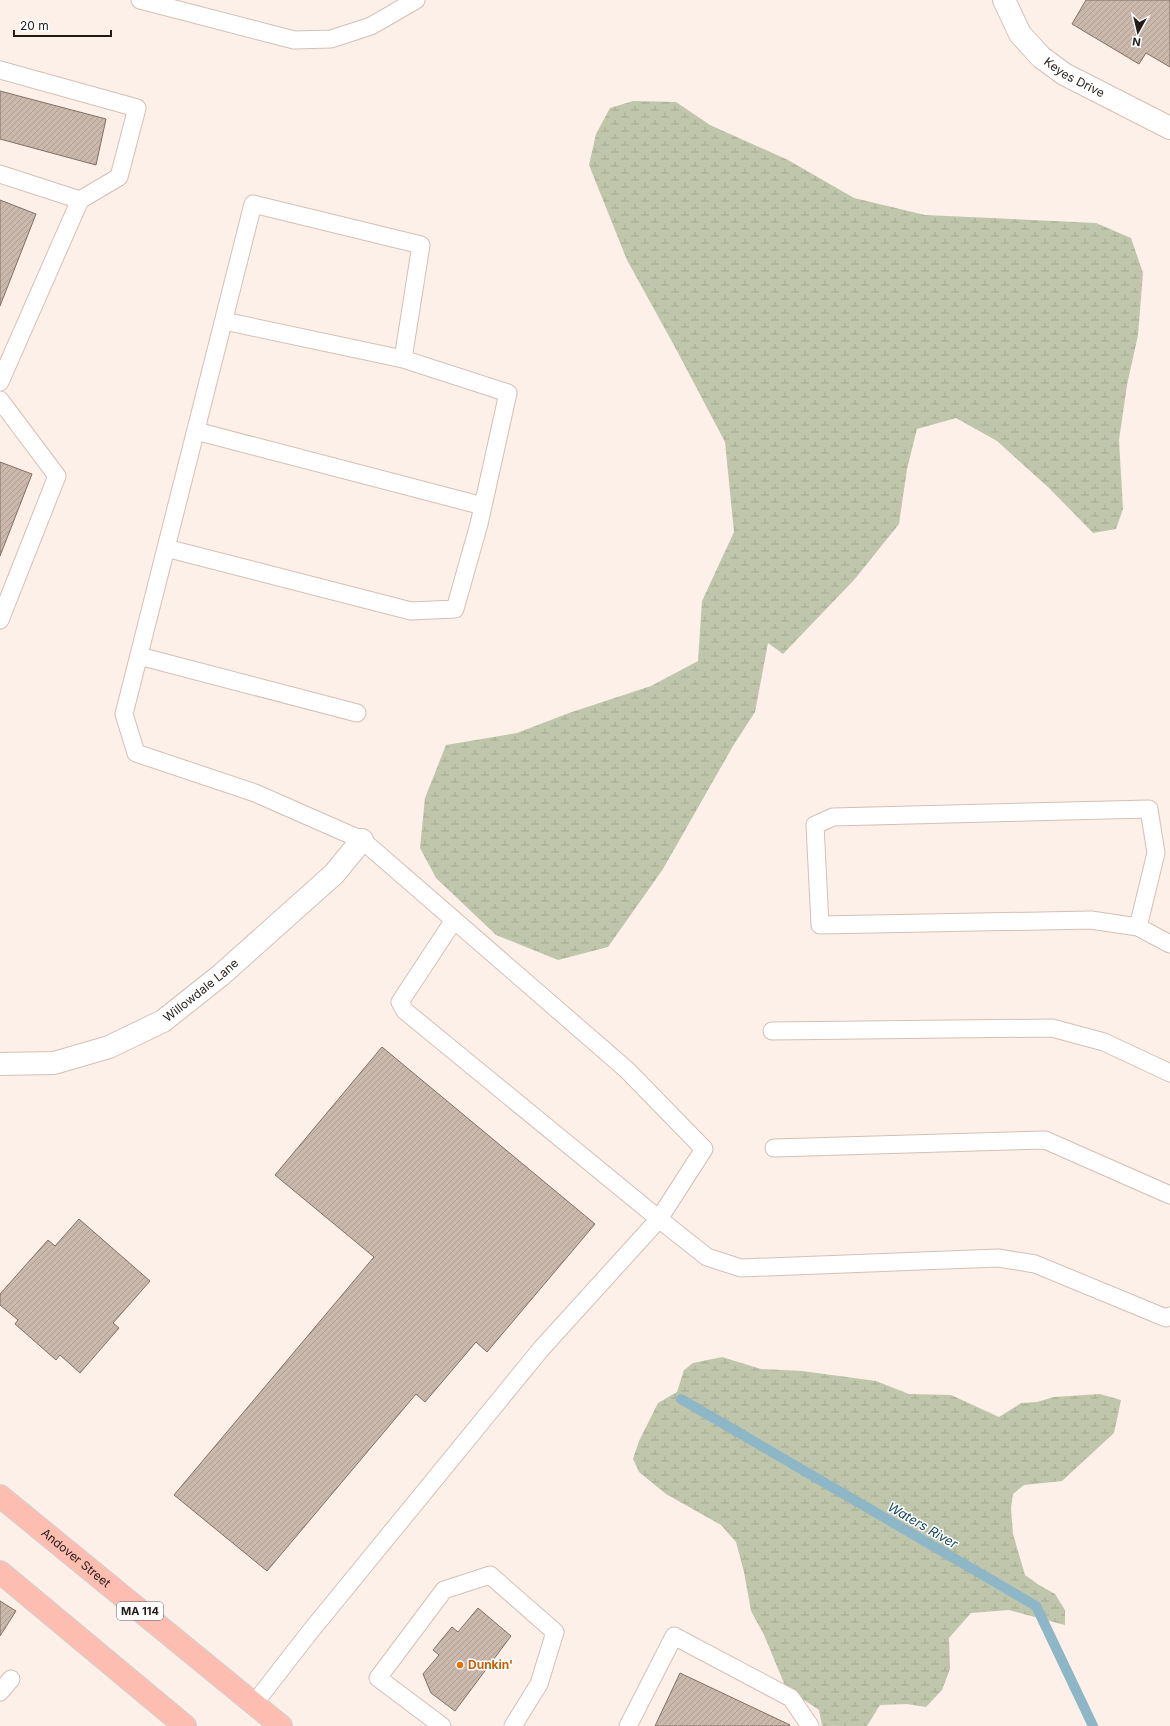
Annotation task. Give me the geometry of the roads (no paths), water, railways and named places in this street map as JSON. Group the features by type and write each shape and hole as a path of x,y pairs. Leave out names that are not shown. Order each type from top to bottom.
{"highway":[{"name":"Andover Street","path":"0,1496 281,1726"},
{"path":"0,1572 185,1726"}],"street":[{"name":"Keyes Drive","path":"1004,0 1020,34 1041,57 1064,74 1170,128"},
{"name":"Willowdale Lane","path":"0,1064 54,1063 110,1046 163,1021 222,975 334,874 362,840"}],"lane":[{"path":"140,0 294,40 330,39 371,26 416,0"},
{"path":"0,70 137,108 119,177 80,200 0,382"},
{"path":"0,174 80,200"},
{"path":"254,1704 309,1633 541,1349 659,1219 704,1149 627,1070 362,840 255,793 136,753 124,714 253,204 421,245 403,359"},
{"path":"166,548 411,611 456,609 483,506 508,393 403,359 224,321"},
{"path":"0,400 57,476 0,620"},
{"path":"196,431 483,506"},
{"path":"139,656 357,713"},
{"path":"1138,927 1156,853 1149,809 833,817 815,825 820,925 1091,920 1138,927 1170,944"},
{"path":"454,920 400,1002 404,1011 707,1258 741,1268 998,1258 1035,1264 1166,1318 1170,1316"},
{"path":"772,1031 1052,1028 1104,1042 1170,1073"},
{"path":"774,1148 1045,1140 1170,1195"},
{"path":"442,1726 378,1678 444,1590 490,1575 555,1632 539,1684 513,1726"},
{"path":"628,1726 674,1636 792,1698 810,1726"},
{"path":"0,1692 11,1679"}],"waterway":[{"name":"Waters River","path":"681,1399 1036,1606 1093,1726"}],"place":[{"name":"Dunkin'","path":"460,1665"}]}
